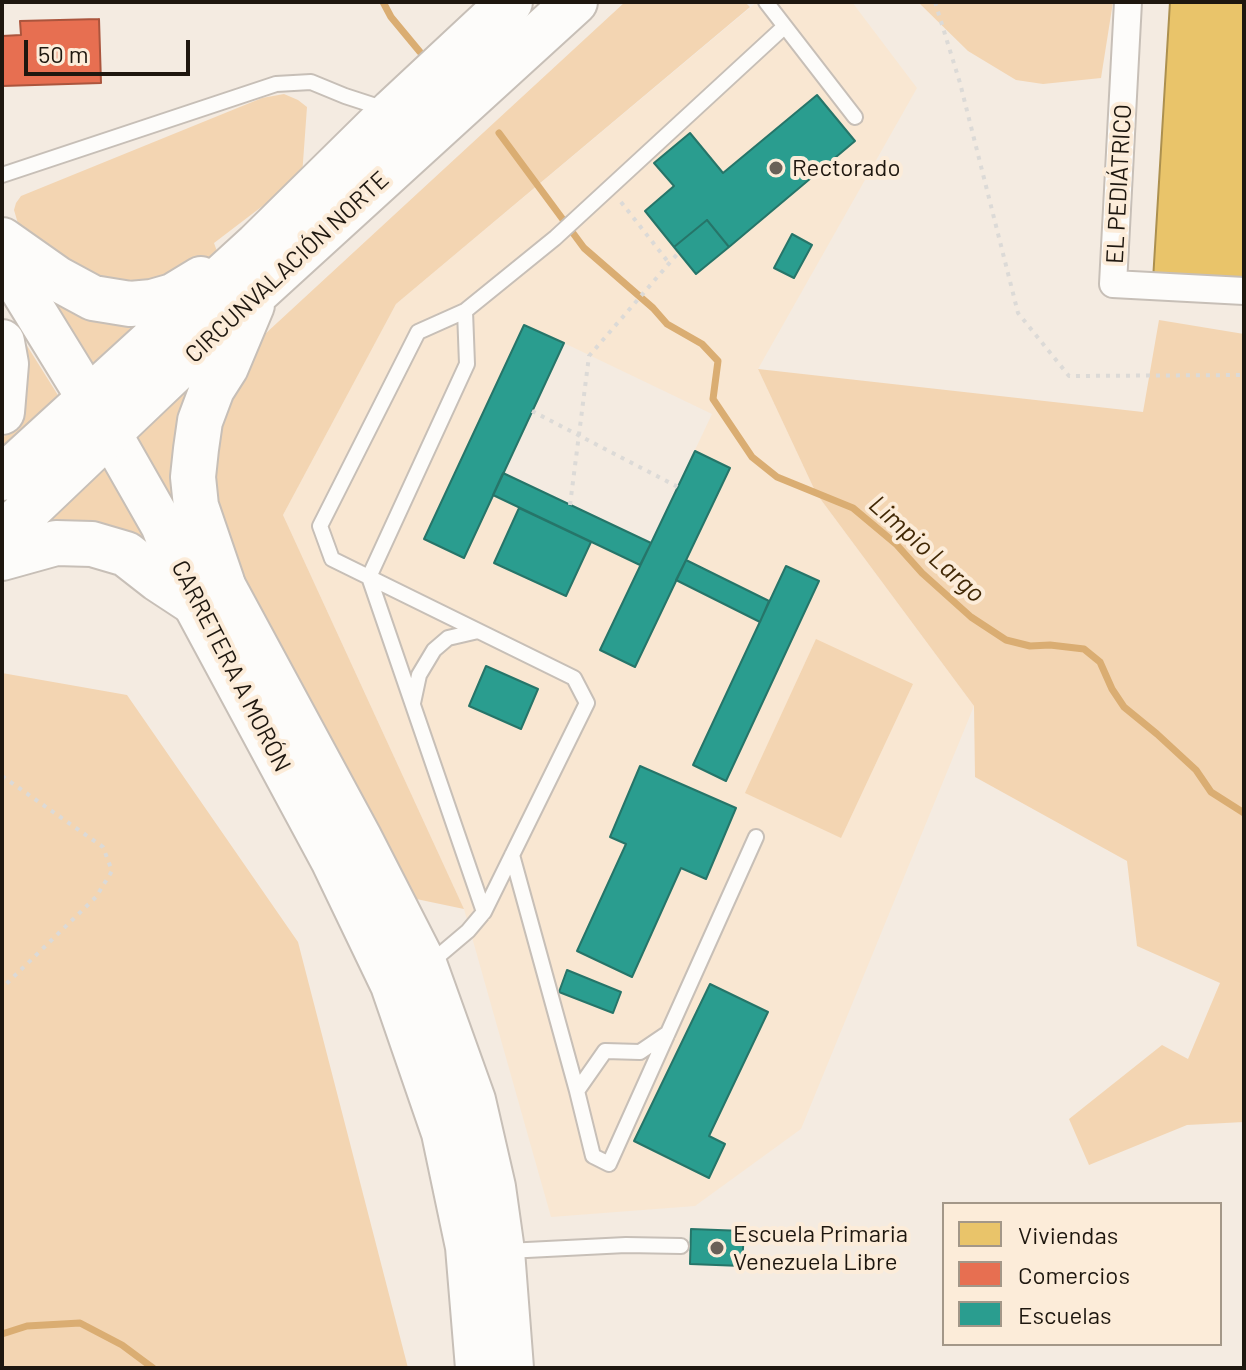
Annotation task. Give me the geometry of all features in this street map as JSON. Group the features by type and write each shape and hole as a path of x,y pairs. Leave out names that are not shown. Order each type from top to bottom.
{"highway":[{"name":"CIRCUNVALACIÓN NORTE","path":"2,478 98,416 258,291 412,122 510,2"},
{"name":"CIRCUNVALACIÓN NORTE","path":"2,535 98,416 257,245 412,122 528,20 575,2"},
{"path":"2,240 56,278 93,298 130,304 173,296 257,245"},
{"path":"2,558 56,543 92,544 126,554 158,579 207,592 193,477 200,421 258,291"},
{"path":"2,342 6,364 2,412"}],"main road":[{"name":"CARRETERA A MORÓN","path":"2,258 162,525 207,592 332,860 409,976 474,1100 494,1187 503,1251 512,1368"},
{"name":"CARRETERA A MORÓN","path":"409,976 467,1247 477,1368"}],"street":[{"name":"EL PEDIÁTRICO","path":"1128,2 1113,284 1244,291"}],"lane":[{"path":"766,2 855,117"},
{"path":"409,976 468,931 484,912 587,703 574,678 332,559 320,526 418,332 465,311 555,238 784,27"},
{"path":"2,175 276,84 311,82 412,122"},
{"path":"465,311 467,364 369,577 484,912"},
{"path":"413,703 419,675 434,650 448,638 478,631"},
{"path":"512,855 593,1156 609,1164 756,837"},
{"path":"577,1091 605,1051 640,1052 668,1033"},
{"path":"503,1251 626,1245 681,1246"}],"path":[{"path":"935,2 960,83 1018,313 1069,376 1244,375"},
{"path":"610,189 669,263"},
{"path":"570,505 589,356 679,252"},
{"path":"532,411 678,487"},
{"path":"2,776 103,847 112,871 96,897 2,988"}],"shaded area":[{"path":"625,2 745,2 750,7 396,304 283,515 464,909 402,896 218,524 211,466 215,414 252,346"},
{"path":"757,2 852,2 917,88 758,369 816,493 974,706 801,1129 695,1206 551,1217 464,909 283,515 396,304","holes":["564,343 712,414 651,543 503,473"]},
{"path":"918,2 1113,2 1101,78 1043,84 1016,80 968,51"},
{"path":"284,94 307,107 302,176 214,243 218,254 173,281 98,291 19,227 14,210 21,196 262,98"},
{"path":"37,281 170,315 96,376"},
{"path":"1159,320 1244,334 1244,1122 1187,1125 1089,1165 1069,1119 1162,1045 1188,1059 1220,983 1137,946 1127,861 975,777 974,706 816,493 758,369 1143,412"},
{"path":"14,325 66,408 2,466 2,443 11,417"},
{"path":"213,366 183,516 158,482 136,435"},
{"path":"101,463 164,569 16,540"},
{"path":"816,639 913,684 841,838 745,793"},
{"path":"2,673 127,695 298,942 408,1368 2,1368"}],"building: Viviendas":[{"path":"1170,2 1244,2 1244,285 1153,280"}],"building: Comercios":[{"path":"99,19 101,83 2,86 2,36 21,35 20,21"}],"building: Escuelas":[{"name":"Rectorado","path":"817,95 855,141 729,247 707,220 674,247 645,211 674,186 654,163 690,133 723,173"},
{"path":"707,220 729,247 696,274 674,247"},
{"path":"792,234 812,245 794,278 774,268"},
{"path":"524,325 564,343 464,558 424,539"},
{"path":"695,451 730,468 635,667 600,650"},
{"path":"503,473 651,543 640,565 493,495"},
{"path":"519,508 591,542 566,596 494,563"},
{"path":"686,560 769,601 760,622 676,580"},
{"path":"786,566 819,581 726,781 693,765"},
{"path":"486,666 538,689 521,729 469,706"},
{"path":"640,766 736,808 706,879 681,868 632,977 577,951 626,844 610,837"},
{"path":"567,970 621,992 613,1013 559,992"},
{"path":"710,984 768,1012 709,1136 725,1144 709,1178 634,1141"},
{"name":"Escuela Primaria Venezuela Libre","path":"691,1229 744,1231 742,1266 690,1264"}],"waterway":[{"name":"Limpio Largo","path":"383,2 391,17 420,52"},
{"name":"Limpio Largo","path":"499,133 584,248 667,324 702,344 718,361 713,399 752,457 777,477 853,508 896,544 922,573 971,617 1006,640 1030,646 1084,649 1100,662 1124,707 1196,770 1211,792 1244,813"},
{"path":"2,1334 27,1326 80,1323 122,1345 153,1368"}],"place":[{"name":"Rectorado","path":"776,168"},
{"name":"Escuela Primaria Venezuela Libre","path":"717,1248"}]}
